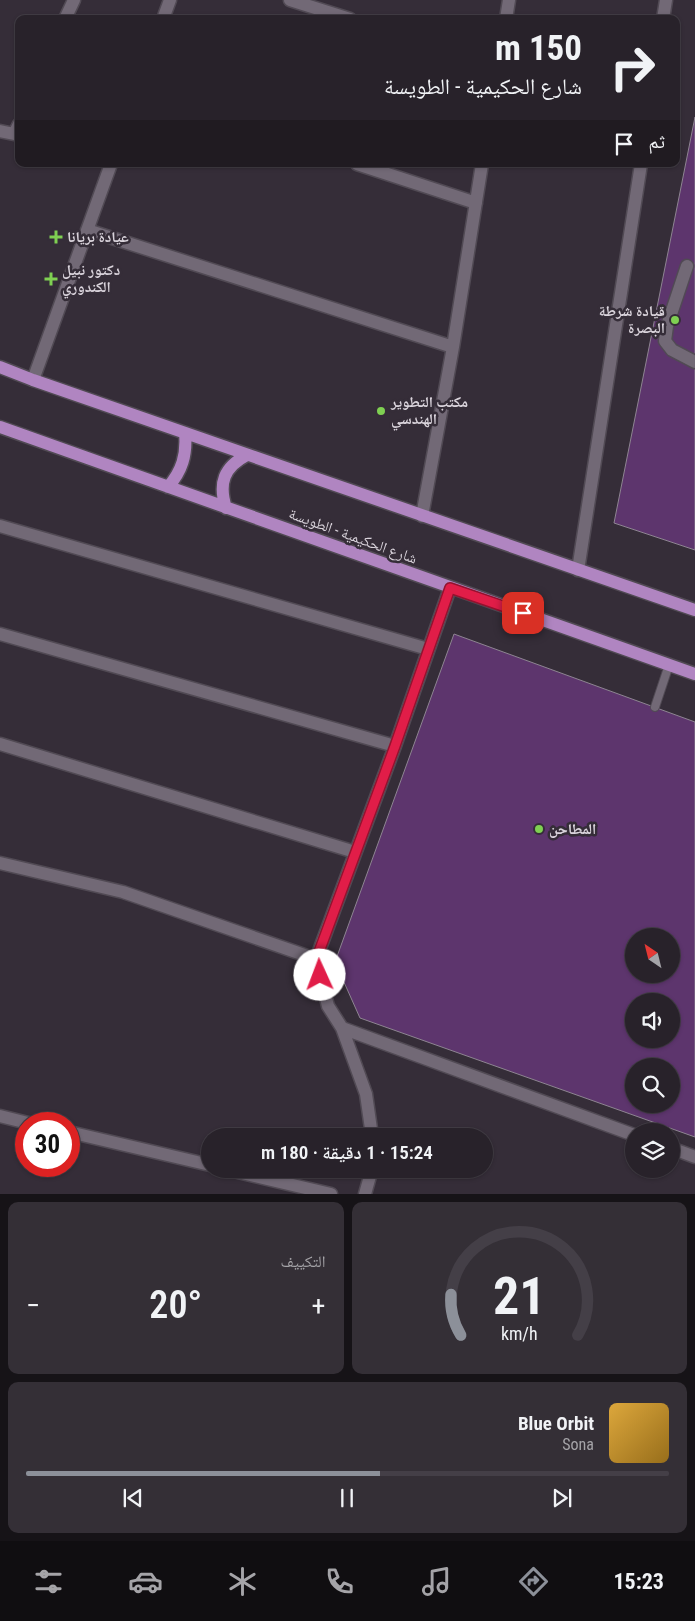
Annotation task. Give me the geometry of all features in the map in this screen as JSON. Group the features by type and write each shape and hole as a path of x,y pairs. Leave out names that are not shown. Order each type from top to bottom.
{"main road":[{"path":"0,367 247,455 695,610"},
{"name":"شارع الحكيمية - الطويسة","path":"0,427 695,674"},
{"path":"168,487 183,463 185,433"},
{"path":"226,508 222,487 224,477 230,467 247,455"}],"street":[{"path":"68,15 74,0"},
{"path":"164,15 170,0"},
{"path":"290,0 337,15"},
{"path":"507,15 509,0"},
{"path":"664,15 666,0"},
{"path":"0,131 14,134 15,132"},
{"path":"33,380 110,167"},
{"path":"376,167 394,170 476,203"},
{"path":"422,516 453,347 482,167"},
{"path":"578,570 641,167"},
{"path":"87,230 453,347"},
{"path":"688,266 668,326 665,341 672,350 695,362"},
{"path":"0,526 428,649"},
{"path":"371,1128 366,1094 342,1028 328,1006 316,960 395,746 450,588"},
{"path":"0,634 395,746"},
{"path":"0,744 355,852"},
{"path":"0,863 123,892 316,960"},
{"path":"342,1028 625,1132"},
{"path":"0,1116 15,1120"},
{"path":"80,1135 201,1163"},
{"path":"680,1151 695,1157"},
{"path":"263,1178 331,1194"},
{"path":"365,1194 369,1178"}],"lane":[{"path":"655,707 668,665"}],"building":[{"name":"قيادة شرطة البصرة","path":"695,117 695,550 614,523"},
{"name":"المطاحن","path":"454,634 695,722 695,1137 680,1132 680,1123 656,1123 627,1113 680,1113 680,1058 625,1058 625,1112 360,1018 335,962"}],"place":[{"name":"عيادة بريانا","path":"56,237"},
{"name":"دكتور نبيل الكندوري","path":"51,279"},
{"name":"قيادة شرطة البصرة","path":"675,320"},
{"name":"مكتب التطوير الهندسي","path":"381,411"},
{"name":"المطاحن","path":"539,829"}],"route":[{"path":"320,975 316,960 395,746 450,588 523,613"}]}
